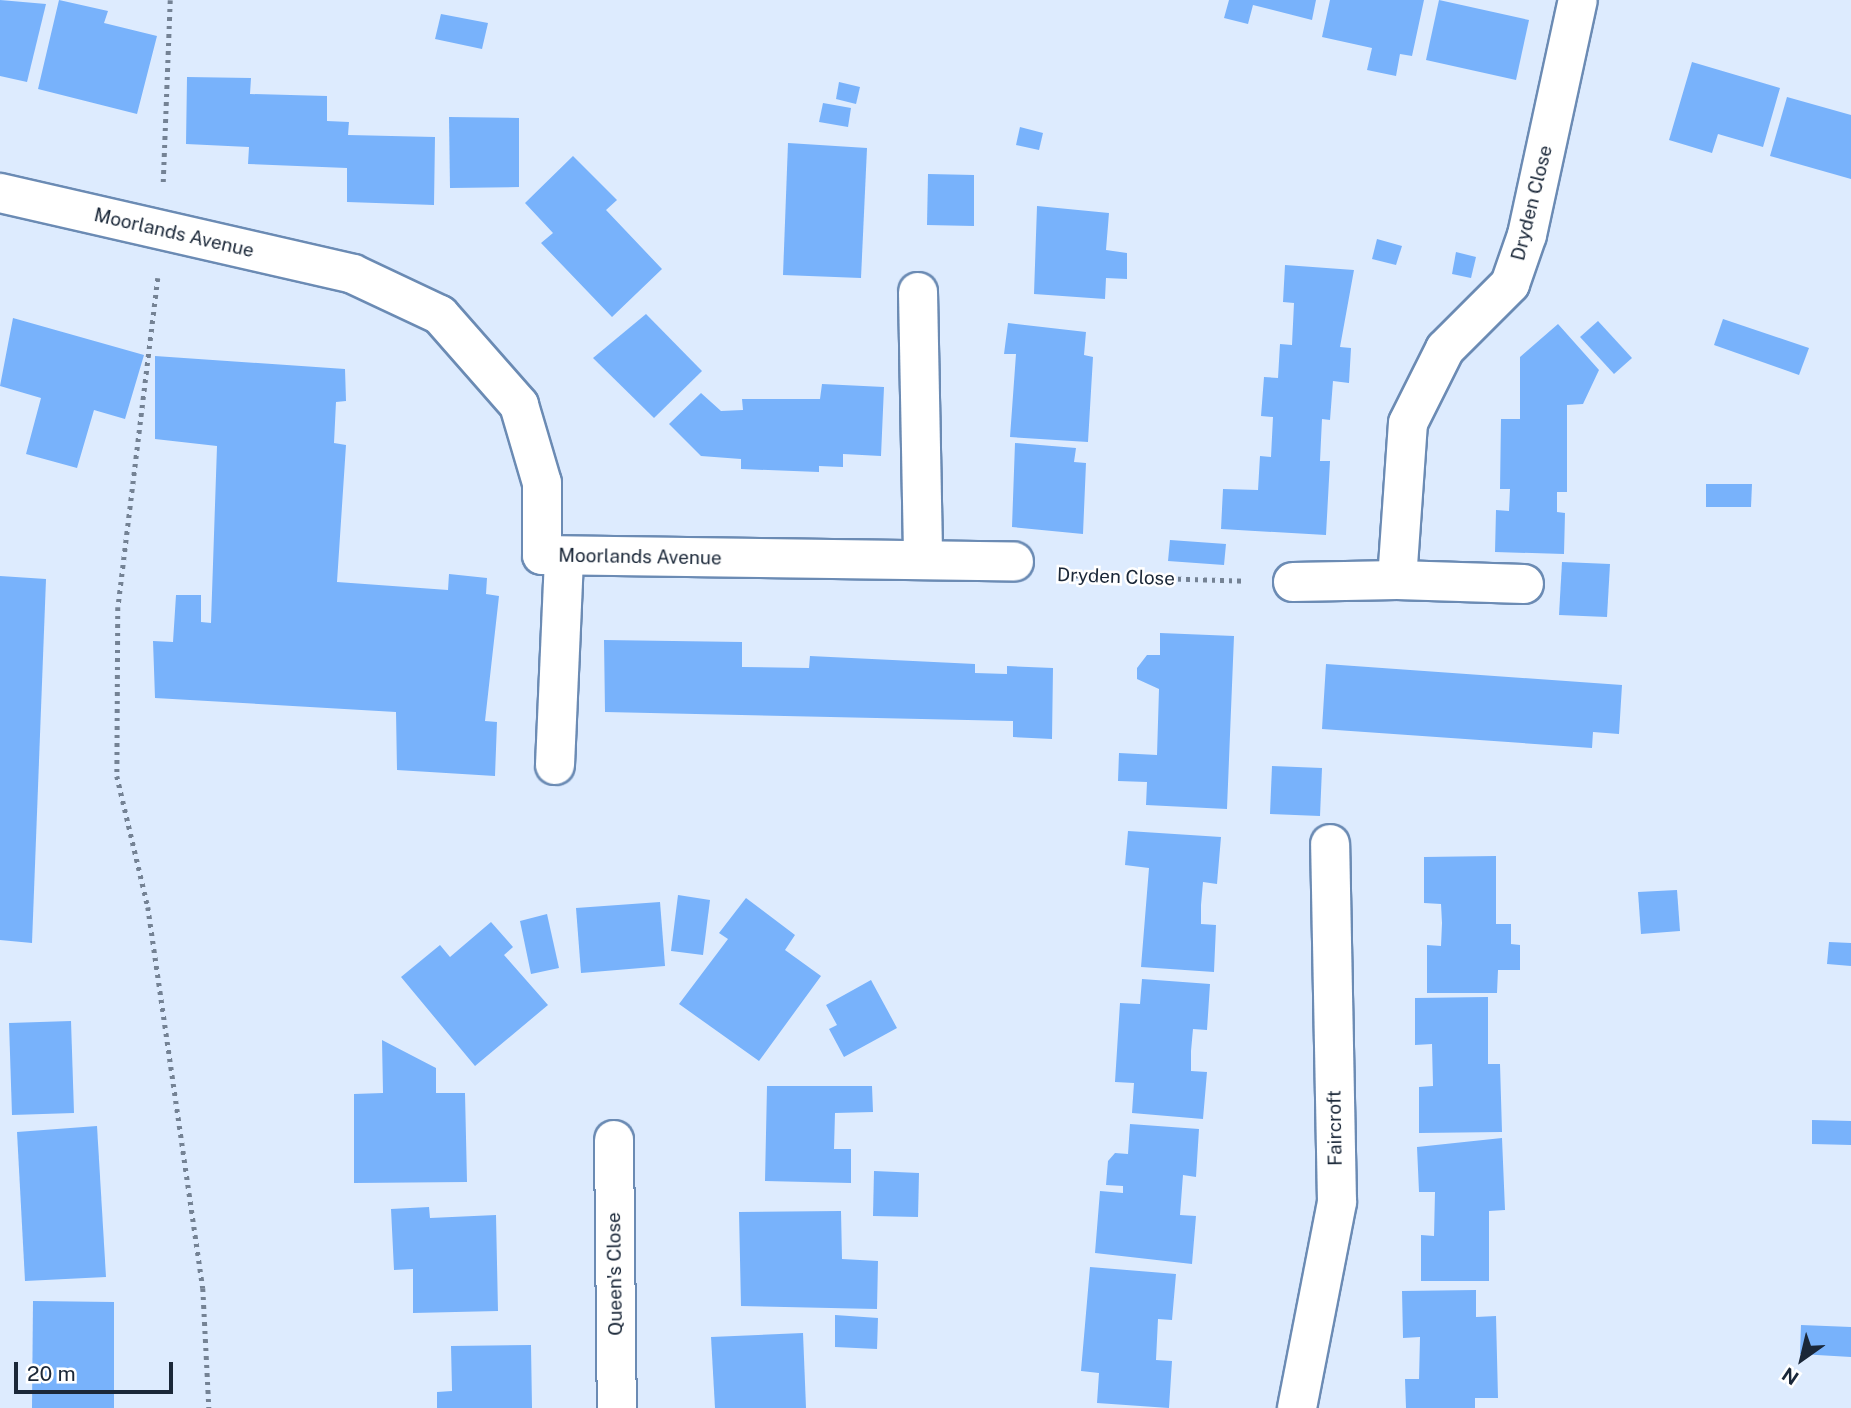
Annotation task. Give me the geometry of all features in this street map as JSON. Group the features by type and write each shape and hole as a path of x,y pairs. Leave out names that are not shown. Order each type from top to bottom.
{"street":[{"name":"Dryden Close","path":"1397,580 1408,423 1445,349 1510,284 1527,235 1577,0"},
{"name":"Moorlands Avenue","path":"0,193 353,274 440,316 519,405 542,483 542,555 923,558 1014,562"},
{"path":"918,292 923,558"},
{"path":"555,765 564,556"},
{"path":"1293,582 1397,580 1524,584"},
{"name":"Faircroft","path":"1297,1408 1337,1202 1330,844"},
{"name":"Queen's Close","path":"614,1140 617,1408"}],"path":[{"path":"170,0 161,230 118,607 117,776 148,907 203,1288 209,1408"},
{"name":"Dryden Close","path":"1014,562 1015,574 1293,582"}],"building":[{"path":"0,0 46,4 27,82 0,76"},
{"path":"59,0 108,11 104,23 157,36 137,114 38,89"},
{"path":"1229,0 1316,0 1312,20 1253,5 1248,24 1224,18"},
{"path":"1330,0 1424,0 1412,56 1400,54 1396,76 1367,70 1372,48 1322,37"},
{"path":"1439,0 1529,20 1516,80 1426,60"},
{"path":"441,14 488,23 482,49 435,39"},
{"path":"1692,62 1780,88 1763,147 1718,134 1712,153 1669,140"},
{"path":"187,77 251,78 250,94 327,96 327,121 349,122 348,135 435,137 434,205 347,202 347,168 248,164 249,147 186,144"},
{"path":"839,82 860,87 856,104 836,99"},
{"path":"1787,97 1851,115 1851,179 1770,156"},
{"path":"823,103 851,108 848,127 819,122"},
{"path":"449,117 519,118 519,187 450,188"},
{"path":"1020,127 1043,133 1039,150 1016,145"},
{"path":"788,143 867,148 861,278 783,275"},
{"path":"573,156 617,200 606,210 662,269 612,317 541,243 553,233 525,203"},
{"path":"928,174 974,175 974,226 927,225"},
{"path":"1037,206 1109,213 1106,250 1127,253 1127,279 1106,278 1105,299 1034,294"},
{"path":"1377,239 1402,246 1396,265 1372,259"},
{"path":"1456,252 1476,257 1471,278 1452,274"},
{"path":"1285,265 1354,270 1340,347 1351,348 1349,383 1333,381 1330,420 1322,419 1320,461 1330,461 1326,535 1221,529 1223,489 1258,490 1260,456 1271,457 1273,417 1261,416 1264,377 1278,378 1280,344 1292,345 1294,303 1283,302"},
{"path":"646,314 702,371 654,418 593,358"},
{"path":"13,318 144,355 125,419 94,410 77,468 26,454 41,398 0,386"},
{"path":"1723,319 1809,348 1799,375 1714,345"},
{"path":"1598,321 1632,358 1614,374 1580,337"},
{"path":"1008,323 1086,332 1084,355 1093,357 1088,442 1010,437 1016,354 1004,354"},
{"path":"1558,324 1599,370 1583,404 1567,405 1567,492 1557,492 1557,512 1565,513 1564,554 1495,552 1496,510 1509,511 1510,489 1500,489 1501,419 1520,419 1520,357"},
{"path":"155,356 345,369 346,401 336,402 334,443 346,445 337,582 448,590 449,574 487,578 486,594 499,596 485,721 497,722 495,776 397,770 396,712 155,698 153,641 173,642 176,595 201,595 201,622 211,623 217,446 155,439"},
{"path":"822,384 884,387 881,456 843,454 843,467 819,466 819,472 741,469 741,459 701,456 669,424 701,393 721,411 743,410 742,399 820,399"},
{"path":"1015,443 1076,448 1074,462 1086,463 1083,534 1012,527"},
{"path":"1706,484 1752,484 1751,507 1706,507"},
{"path":"1170,540 1226,544 1224,565 1168,561"},
{"path":"1562,562 1610,564 1607,617 1559,615"},
{"path":"0,576 46,579 32,943 0,940"},
{"path":"1160,633 1234,636 1227,809 1146,805 1147,782 1118,781 1119,753 1157,755 1159,689 1137,679 1137,668 1147,655 1160,655"},
{"path":"604,640 742,642 742,667 809,668 810,656 975,664 975,673 1007,674 1007,666 1053,668 1052,739 1013,737 1013,721 605,712"},
{"path":"1326,664 1622,685 1619,734 1593,732 1592,748 1322,729"},
{"path":"1272,766 1322,768 1320,816 1270,814"},
{"path":"1128,831 1221,837 1217,884 1203,882 1201,905 1201,924 1216,925 1214,972 1141,967 1149,868 1125,865"},
{"path":"1496,856 1496,924 1511,924 1511,944 1520,945 1520,970 1498,970 1497,993 1427,993 1427,945 1441,946 1442,923 1441,904 1424,903 1424,857"},
{"path":"1677,890 1680,931 1641,934 1638,892"},
{"path":"678,895 710,900 703,955 671,951"},
{"path":"746,898 795,935 785,950 821,976 759,1061 679,1004 728,939 719,933"},
{"path":"660,902 665,966 581,973 576,908"},
{"path":"547,914 559,968 531,974 520,921"},
{"path":"491,922 513,947 504,955 548,1005 475,1066 401,977 440,945 450,957"},
{"path":"1829,942 1851,943 1851,966 1827,964"},
{"path":"1142,979 1210,984 1207,1030 1193,1029 1191,1051 1191,1071 1207,1072 1203,1119 1132,1113 1134,1083 1115,1082 1120,1003 1140,1004"},
{"path":"871,980 897,1028 844,1057 829,1029 837,1025 826,1005"},
{"path":"1488,997 1488,1064 1500,1064 1502,1132 1419,1133 1419,1087 1433,1086 1432,1044 1415,1045 1415,998"},
{"path":"71,1021 74,1113 12,1115 9,1023"},
{"path":"382,1040 436,1068 436,1093 465,1093 467,1182 354,1183 354,1094 383,1093"},
{"path":"767,1086 872,1086 873,1112 835,1113 834,1149 851,1149 851,1183 765,1181"},
{"path":"1812,1120 1851,1121 1851,1145 1812,1144"},
{"path":"1130,1124 1199,1129 1196,1177 1183,1175 1180,1215 1196,1216 1192,1264 1095,1253 1100,1191 1123,1193 1123,1186 1106,1185 1108,1161 1115,1153 1128,1154"},
{"path":"97,1126 106,1277 25,1281 17,1132"},
{"path":"1502,1138 1505,1210 1489,1211 1489,1281 1421,1281 1421,1235 1434,1236 1435,1192 1419,1192 1417,1147"},
{"path":"874,1171 919,1173 918,1217 873,1216"},
{"path":"429,1207 430,1218 496,1215 498,1311 413,1313 413,1269 394,1270 391,1209"},
{"path":"841,1211 842,1259 878,1261 877,1309 741,1306 739,1212"},
{"path":"1090,1267 1176,1274 1172,1320 1158,1319 1156,1360 1172,1361 1169,1408 1097,1403 1099,1373 1081,1371"},
{"path":"1476,1290 1476,1317 1496,1316 1498,1398 1475,1398 1475,1408 1406,1408 1405,1379 1419,1379 1420,1337 1403,1338 1402,1291"},
{"path":"33,1301 114,1302 114,1408 32,1408"},
{"path":"835,1315 878,1318 877,1349 835,1347"},
{"path":"1801,1325 1851,1327 1851,1357 1800,1354"},
{"path":"803,1333 806,1408 715,1408 711,1337"},
{"path":"531,1345 532,1408 437,1408 437,1392 452,1391 451,1346"}]}
